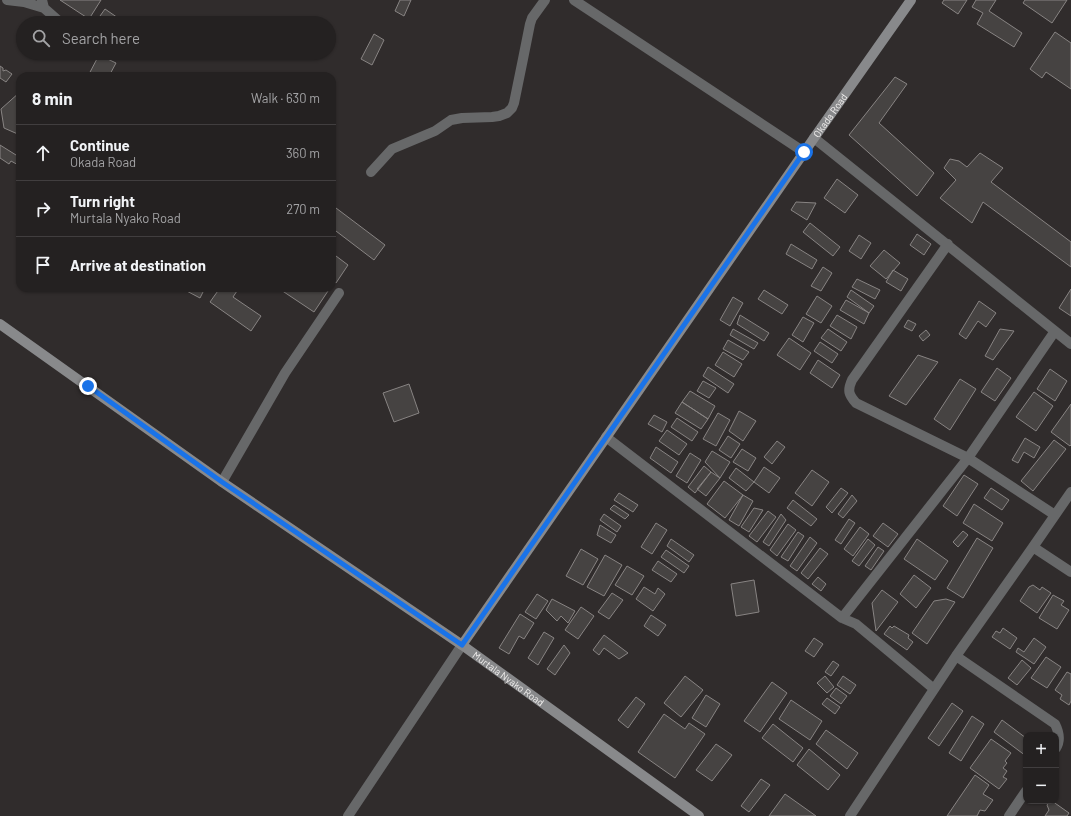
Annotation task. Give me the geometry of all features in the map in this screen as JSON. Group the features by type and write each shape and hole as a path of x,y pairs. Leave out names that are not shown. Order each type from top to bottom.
{"street":[{"path":"7,0 43,4 54,16"},
{"path":"372,172 392,149 435,131 451,120 492,117 507,113 512,108 514,102 532,18 545,0"},
{"path":"574,0 804,152"},
{"name":"Okada Road","path":"462,645 911,0"},
{"path":"814,138 1071,344"},
{"path":"948,244 852,380 849,388 850,396 856,403 968,458 1055,515"},
{"path":"222,482 285,373 339,294"},
{"name":"Murtala Nyako Road","path":"0,324 222,482 462,645 699,816"},
{"path":"842,618 968,458 1054,331"},
{"path":"606,437 842,618 856,624 934,689"},
{"path":"850,816 956,656 1071,492"},
{"path":"1033,547 1071,572"},
{"path":"348,816 462,645"},
{"path":"956,656 1055,724 1059,732"},
{"path":"1059,733 1059,744"},
{"path":"1009,816 1023,795"}],"building":[{"path":"60,0 101,0 91,16 84,16"},
{"path":"400,0 411,0 404,16 395,11"},
{"path":"944,0 967,0 958,14 942,3"},
{"path":"976,0 996,0 989,11 1022,33 1014,47 977,24 983,13 972,7"},
{"path":"1025,0 1067,0 1052,23 1023,3"},
{"path":"105,9 115,16 100,16"},
{"path":"1055,32 1071,43 1071,89 1046,72 1042,78 1030,69"},
{"path":"374,34 384,40 372,65 361,59"},
{"path":"96,60 110,60 116,63 111,72 90,72"},
{"path":"0,66 3,68 3,71 6,70 12,74 6,82 0,78"},
{"path":"895,77 907,84 879,123 934,173 917,196 849,135"},
{"path":"16,96 16,133 4,128 1,109"},
{"path":"0,145 16,155 16,164 11,161 9,164 0,158"},
{"path":"980,153 1003,168 991,182 1071,242 1071,267 983,202 972,223 940,198 956,180 944,168 950,159 959,161 967,167"},
{"path":"837,179 858,195 845,213 824,198"},
{"path":"796,202 816,203 807,220 791,210"},
{"path":"336,208 385,245 374,260 336,231"},
{"path":"810,223 840,247 833,256 803,232"},
{"path":"917,234 931,244 924,255 910,245"},
{"path":"859,235 871,243 861,259 849,251"},
{"path":"791,244 817,260 812,269 786,254"},
{"path":"884,250 900,263 886,279 870,266"},
{"path":"336,256 348,265 336,283"},
{"path":"823,267 832,273 821,291 811,286"},
{"path":"893,270 908,279 901,291 886,282"},
{"path":"857,279 880,290 875,299 852,287"},
{"path":"1071,289 1071,316 1059,308"},
{"path":"764,290 788,305 782,314 758,299"},
{"path":"851,290 874,306 869,313 847,297"},
{"path":"189,292 203,292 200,298"},
{"path":"217,292 236,292 233,297 261,316 251,331 210,302"},
{"path":"284,292 327,292 314,312"},
{"path":"817,296 832,306 821,323 806,314"},
{"path":"733,297 743,303 730,326 720,320"},
{"path":"846,300 869,313 864,324 840,310"},
{"path":"979,301 996,313 986,327 978,321 966,339 959,334"},
{"path":"740,315 769,333 764,341 737,324"},
{"path":"837,315 857,327 851,339 830,326"},
{"path":"803,317 814,323 803,342 792,335"},
{"path":"908,320 916,324 912,331 904,327"},
{"path":"733,329 758,343 754,349 730,335"},
{"path":"828,329 847,342 841,351 821,338"},
{"path":"1000,329 1014,331 993,360 985,356"},
{"path":"926,330 930,335 923,341 919,336"},
{"path":"789,338 811,353 800,370 777,355"},
{"path":"728,340 749,352 743,360 723,349"},
{"path":"820,342 838,354 832,363 814,351"},
{"path":"723,352 742,364 734,377 715,365"},
{"path":"918,355 938,362 906,405 889,396"},
{"path":"818,360 840,375 832,388 810,373"},
{"path":"708,367 734,384 728,393 703,376"},
{"path":"997,368 1011,378 995,401 981,392"},
{"path":"1050,369 1067,381 1055,401 1037,389"},
{"path":"960,379 976,389 950,430 934,419"},
{"path":"703,381 716,388 709,398 697,391"},
{"path":"409,384 419,413 394,422 383,393"},
{"path":"690,391 715,406 708,419 682,402"},
{"path":"1034,392 1053,406 1036,431 1016,417"},
{"path":"682,402 708,419 701,429 675,413"},
{"path":"1071,404 1071,445 1070,446 1051,432"},
{"path":"739,411 756,421 743,441 729,431"},
{"path":"718,413 730,420 716,446 703,439"},
{"path":"654,415 667,422 662,432 648,424"},
{"path":"677,418 698,432 692,441 671,427"},
{"path":"667,430 687,444 679,455 659,441"},
{"path":"728,436 740,444 731,458 719,450"},
{"path":"1025,438 1040,447 1034,458 1024,452 1018,463 1012,460"},
{"path":"1054,440 1066,449 1033,491 1021,481"},
{"path":"777,441 785,447 772,464 764,457"},
{"path":"656,447 678,462 671,473 650,458"},
{"path":"742,449 756,458 748,471 733,462"},
{"path":"712,451 730,462 720,478 705,462"},
{"path":"690,453 701,460 687,483 676,476"},
{"path":"704,466 711,472 695,493 688,487"},
{"path":"764,467 780,478 769,493 754,482"},
{"path":"736,468 754,482 746,491 729,478"},
{"path":"812,470 829,482 812,506 795,493"},
{"path":"711,472 720,478 706,496 697,489"},
{"path":"964,475 978,484 957,516 943,506"},
{"path":"724,481 743,495 725,518 707,504"},
{"path":"841,488 848,493 832,513 826,507"},
{"path":"991,488 1009,500 1002,510 984,498"},
{"path":"619,493 638,505 633,512 614,500"},
{"path":"743,495 753,501 739,526 729,520"},
{"path":"852,495 857,501 843,518 838,514"},
{"path":"793,500 817,519 811,526 787,508"},
{"path":"974,504 1003,523 992,541 963,523"},
{"path":"614,505 629,515 625,519 610,509"},
{"path":"754,508 763,510 749,532 741,527"},
{"path":"768,511 776,517 757,542 749,536"},
{"path":"604,514 621,526 617,532 600,520"},
{"path":"781,514 786,520 769,546 763,542"},
{"path":"849,519 855,523 841,544 835,540"},
{"path":"656,523 667,530 652,554 641,547"},
{"path":"883,523 898,534 888,547 873,536"},
{"path":"788,524 796,530 777,556 770,550"},
{"path":"600,525 616,535 611,543 597,535"},
{"path":"860,527 869,534 853,556 844,549"},
{"path":"963,531 968,535 958,547 953,542"},
{"path":"798,532 804,536 788,561 781,557"},
{"path":"810,537 817,543 797,571 790,566"},
{"path":"977,538 993,548 963,598 947,588"},
{"path":"671,539 694,555 689,562 667,546"},
{"path":"868,539 875,545 859,566 852,561"},
{"path":"917,539 948,561 935,580 904,559"},
{"path":"878,547 884,551 871,570 865,566"},
{"path":"820,548 828,554 808,579 801,573"},
{"path":"581,549 598,559 583,585 566,576"},
{"path":"666,550 689,566 684,573 661,557"},
{"path":"605,555 622,565 604,596 587,587"},
{"path":"658,561 677,574 671,582 652,570"},
{"path":"627,566 644,576 632,595 615,585"},
{"path":"914,575 931,588 916,608 900,594"},
{"path":"818,577 826,584 821,591 812,584"},
{"path":"754,580 759,612 736,616 731,584"},
{"path":"1033,585 1040,590 1042,587 1051,593 1037,613 1020,601 1029,587"},
{"path":"644,587 655,594 658,588 665,594 653,611 636,599"},
{"path":"882,590 898,602 876,631 872,603"},
{"path":"612,593 623,600 609,619 598,612"},
{"path":"537,594 548,601 536,619 525,612"},
{"path":"1053,595 1064,601 1061,605 1069,610 1057,629 1039,618"},
{"path":"552,599 575,611 568,623 561,616 557,621 546,610"},
{"path":"946,599 955,602 927,644 912,633 934,601"},
{"path":"581,607 594,616 578,639 565,630"},
{"path":"520,614 534,623 524,639 519,636 509,654 499,648"},
{"path":"651,615 666,625 658,636 644,626"},
{"path":"890,626 892,628 894,626 909,635 908,638 913,642 907,650 884,634"},
{"path":"1003,628 1017,638 1010,649 992,637 996,631 1000,633"},
{"path":"544,632 554,638 538,665 528,658"},
{"path":"604,635 628,653 619,659 604,648 599,655 593,650"},
{"path":"814,638 823,644 814,657 805,651"},
{"path":"1034,638 1046,647 1034,664 1016,652 1018,648 1024,652"},
{"path":"564,645 570,653 555,675 547,669"},
{"path":"1046,657 1061,667 1047,688 1031,678"},
{"path":"1022,660 1031,668 1017,685 1008,678"},
{"path":"833,661 839,665 831,676 825,672"},
{"path":"1067,672 1071,674 1071,701 1069,705 1060,699 1062,695 1055,690"},
{"path":"685,676 703,690 681,717 664,703"},
{"path":"825,676 834,687 827,693 817,683"},
{"path":"843,676 856,685 850,694 837,685"},
{"path":"772,682 787,693 760,732 744,721"},
{"path":"836,688 847,696 841,704 830,696"},
{"path":"706,695 720,704 706,727 692,718"},
{"path":"636,697 645,704 628,728 618,720"},
{"path":"827,698 840,707 835,714 822,704"},
{"path":"791,700 822,721 810,740 779,719"},
{"path":"952,703 963,711 939,746 928,738"},
{"path":"664,714 685,729 689,723 705,734 675,778 638,752"},
{"path":"972,716 984,724 961,761 949,753"},
{"path":"1002,720 1023,736 1023,754 994,732"},
{"path":"773,724 803,748 793,762 762,738"},
{"path":"826,730 858,753 847,769 816,744"},
{"path":"991,739 1011,753 1005,761 1007,763 1003,768 1007,771 1003,777 1007,779 999,789 970,768"},
{"path":"716,744 732,755 712,781 696,770"},
{"path":"809,749 840,775 828,790 797,765"},
{"path":"975,775 989,785 983,794 993,800 985,811 980,810 977,816 947,816"},
{"path":"761,779 770,785 749,812 741,806"},
{"path":"785,794 816,816 769,816"},
{"path":"1056,804 1069,813 1067,816 1045,816 1049,810 1047,805"}],"route":[{"path":"88,386 222,482 462,645 804,152"}]}
